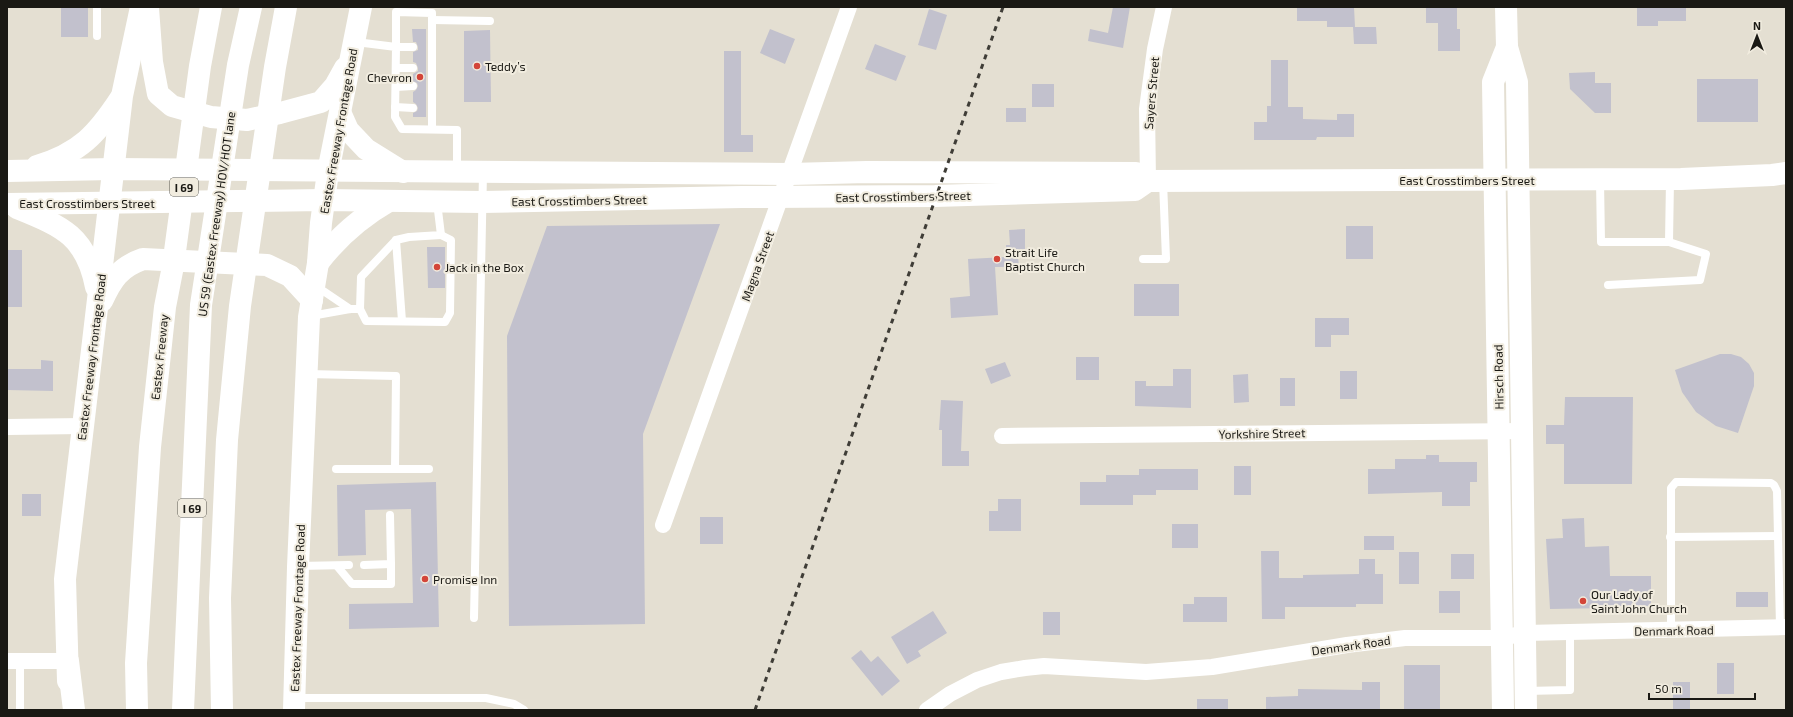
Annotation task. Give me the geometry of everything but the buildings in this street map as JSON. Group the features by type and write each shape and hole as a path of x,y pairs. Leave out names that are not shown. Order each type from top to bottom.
{"main road":[{"name":"Eastex Freeway Frontage Road","path":"69,710 65,579 122,96 141,7"},
{"path":"148,7 152,62 158,94 172,106 211,117 247,120 322,102 335,86 353,48"},
{"name":"Eastex Freeway","path":"137,710 136,663 150,447 165,307 173,266 200,66 211,7"},
{"name":"US 59 (Eastex Freeway) HOV/HOT lane","path":"183,710 202,305 238,65 251,7"},
{"name":"I 69","path":"222,710 221,568 227,440 240,306 275,67 286,7"},
{"name":"Eastex Freeway Frontage Road","path":"294,706 306,374 313,291 328,172 361,7"},
{"name":"Hirsch Road","path":"1506,7 1507,47 1517,82 1525,700"},
{"name":"Hirsch Road","path":"1503,710 1493,82 1507,47"},
{"path":"15,170 42,164 80,147 102,125 122,96"},
{"path":"340,112 348,130 366,149 403,172"},
{"name":"East Crosstimbers Street","path":"15,170 113,169 328,172 790,174 867,172 1136,173 1156,180 1600,180 1670,179 1772,175 1786,173"},
{"name":"East Crosstimbers Street","path":"7,204 324,200 482,202 950,195 1135,190 1156,180"},
{"path":"98,305 109,284 120,272 130,264 143,259 267,265 290,276 313,291 332,245 348,229 389,201"},
{"path":"7,204 51,222 72,236 82,248 93,270 98,305"},
{"path":"68,660 74,710"}],"street":[{"name":"Magna Street","path":"663,525 849,7"},
{"name":"Sayers Street","path":"1156,180 1147,109 1155,49 1164,7"},
{"path":"7,427 83,426"},
{"name":"Yorkshire Street","path":"1002,436 1522,431"},
{"name":"Denmark Road","path":"927,710 950,694 977,680 1000,672 1044,666 1146,672 1212,667 1347,644 1405,638 1502,638 1525,633 1671,631 1783,627"},
{"path":"13,661 68,660"}],"lane":[{"path":"97,7 97,36"},
{"path":"432,129 430,108 430,47 432,13 396,12 395,117 402,129 457,130 458,172"},
{"path":"432,20 490,21"},
{"path":"353,48 413,47"},
{"path":"396,68 413,68"},
{"path":"396,86 413,86"},
{"path":"395,108 413,108"},
{"path":"474,618 482,172"},
{"path":"1669,242 1670,179"},
{"path":"1143,259 1166,259 1156,180"},
{"path":"1600,180 1601,242 1669,242 1706,254 1700,280 1608,285"},
{"path":"436,201 441,235"},
{"path":"441,235 451,240 450,313 444,322 366,321 360,309 361,277 396,240 409,237 441,235"},
{"path":"396,240 402,321"},
{"path":"313,291 350,309"},
{"path":"313,291 350,309 360,309"},
{"path":"306,374 396,376 395,469"},
{"path":"336,469 429,469"},
{"path":"1671,631 1671,488 1676,482 1771,483 1774,486 1776,491 1783,627"},
{"path":"337,566 352,584 391,584 390,515"},
{"path":"1670,537 1778,536"},
{"path":"364,565 391,564"},
{"path":"298,566 349,565"},
{"path":"1525,700 1570,690 1570,632"},
{"path":"13,661 20,710"},
{"path":"294,706 486,698 514,704 524,710"}],"railway":[{"path":"755,710 1003,7"}],"place":[{"name":"Teddy’s","path":"477,66"},
{"name":"Chevron","path":"420,77"},
{"name":"Strait Life Baptist Church","path":"997,259"},
{"name":"Jack in the Box","path":"437,267"},
{"name":"Promise Inn","path":"425,579"},
{"name":"Our Lady of Saint John Church","path":"1583,601"}]}
